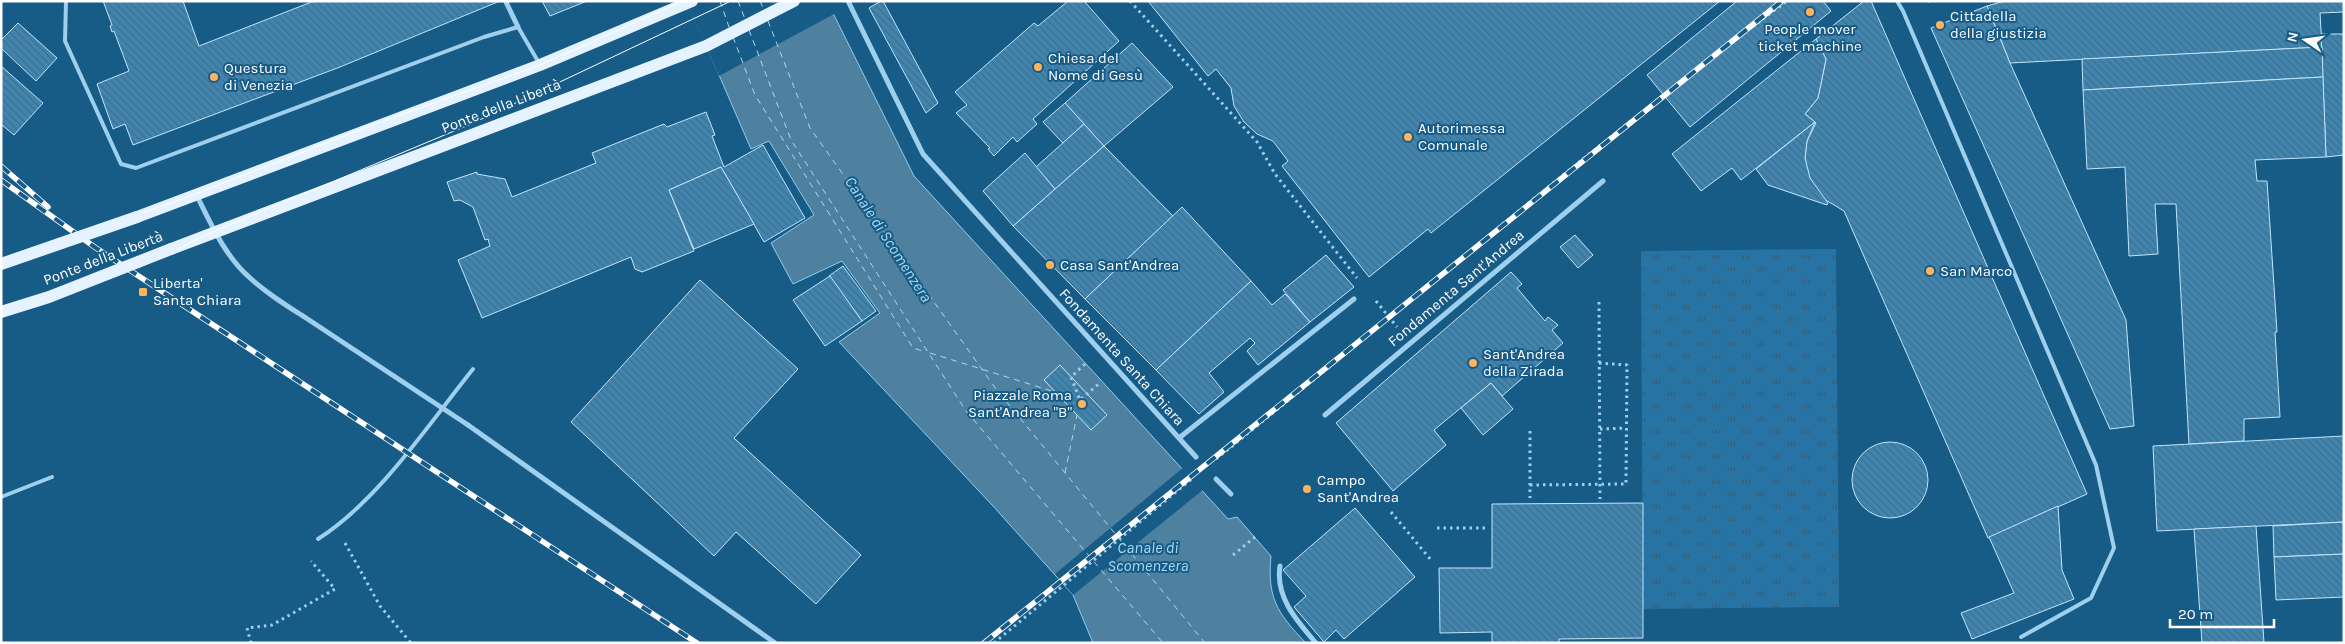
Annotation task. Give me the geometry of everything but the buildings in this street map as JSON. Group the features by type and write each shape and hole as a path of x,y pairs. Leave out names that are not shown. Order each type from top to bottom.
{"main road":[{"name":"Ponte della Libertà","path":"1,312 49,297 214,232 706,46 794,1"},
{"name":"Ponte della Libertà","path":"1,264 197,196 540,65 689,3"}],"street":[{"name":"Fondamenta Santa Chiara","path":"848,1 923,154 1196,457"},
{"path":"506,2 518,27"},
{"name":"Fondamenta Sant'Andrea","path":"1325,415 1604,181"},
{"path":"197,196 214,232 249,277 302,316 468,426 775,643"},
{"path":"1178,438 1354,299"},
{"path":"1216,479 1231,494"},
{"path":"1280,566 1278,576 1290,613 1316,643"}],"lane":[{"path":"66,1 65,41 121,164 136,168 475,41 518,27 540,65"},
{"path":"1897,1 1907,20 2096,465 2114,548 2091,598 2021,637"},
{"path":"318,539 336,527 374,491 473,369"},
{"path":"1,497 52,477"}],"path":[{"path":"1130,1 1257,142 1274,174 1361,282"},
{"path":"1220,456 1389,317 1717,54 1788,1"},
{"path":"1928,1 1935,1"},
{"path":"1372,297 1410,343"},
{"path":"1599,302 1600,499"},
{"path":"1101,351 1071,376 1080,400 1117,369"},
{"path":"1530,485 1600,486 1626,484 1628,365 1599,363"},
{"path":"1600,429 1627,428"},
{"path":"1530,432 1530,498"},
{"path":"994,643 1198,474"},
{"path":"1391,512 1431,560"},
{"path":"336,527 380,606 411,643"},
{"path":"1437,528 1490,528"},
{"path":"1233,555 1255,537"},
{"path":"251,643 247,628 272,624 335,588 311,561"}],"green space":[{"path":"1836,249 1839,607 1643,609 1641,251"}],"water":[{"name":"Canale di Scomenzera","path":"687,1 827,1 914,176 1228,519 1237,517 1271,556 1271,583 1276,604 1288,623 1306,643 1093,643 1073,595 993,506 839,342 880,313 842,261 793,284 771,243 814,215 769,141 751,149"}],"pier":[{"path":"686,1 830,1 836,13 719,76"},
{"path":"1184,467 1204,489 1073,595 1055,574"}],"ferry route":[{"path":"720,1 729,27"},
{"path":"738,1 745,19"},
{"path":"760,1 764,10"},
{"path":"768,21 810,128 996,389 1205,643"},
{"path":"749,30 791,140 966,411 1163,643"},
{"path":"733,37 755,95 913,348 926,352"},
{"path":"930,353 1055,392"},
{"path":"1065,473 1077,415"}],"tram line":[{"path":"1,262 185,198 375,124 540,65 683,1"},
{"path":"1,316 38,306 142,266 217,230 471,124 731,1"}],"railway":[{"path":"984,643 1782,1"},
{"path":"1,166 48,207"},
{"path":"1,180 96,248 697,643"}],"place":[{"name":"People mover ticket machine","path":"1810,12"},
{"name":"Cittadella della giustizia","path":"1940,25"},
{"name":"Chiesa del Nome di Gesù","path":"1038,67"},
{"name":"Questura di Venezia","path":"214,77"},
{"name":"Autorimessa Comunale","path":"1408,137"},
{"name":"Casa Sant'Andrea","path":"1050,265"},
{"name":"San Marco","path":"1930,271"},
{"name":"Liberta' Santa Chiara","path":"143,292"},
{"name":"Sant'Andrea della Zirada","path":"1473,363"},
{"name":"Piazzale Roma Sant'Andrea \"B\"","path":"1082,404"},
{"name":"Campo Sant'Andrea","path":"1307,489"}]}
